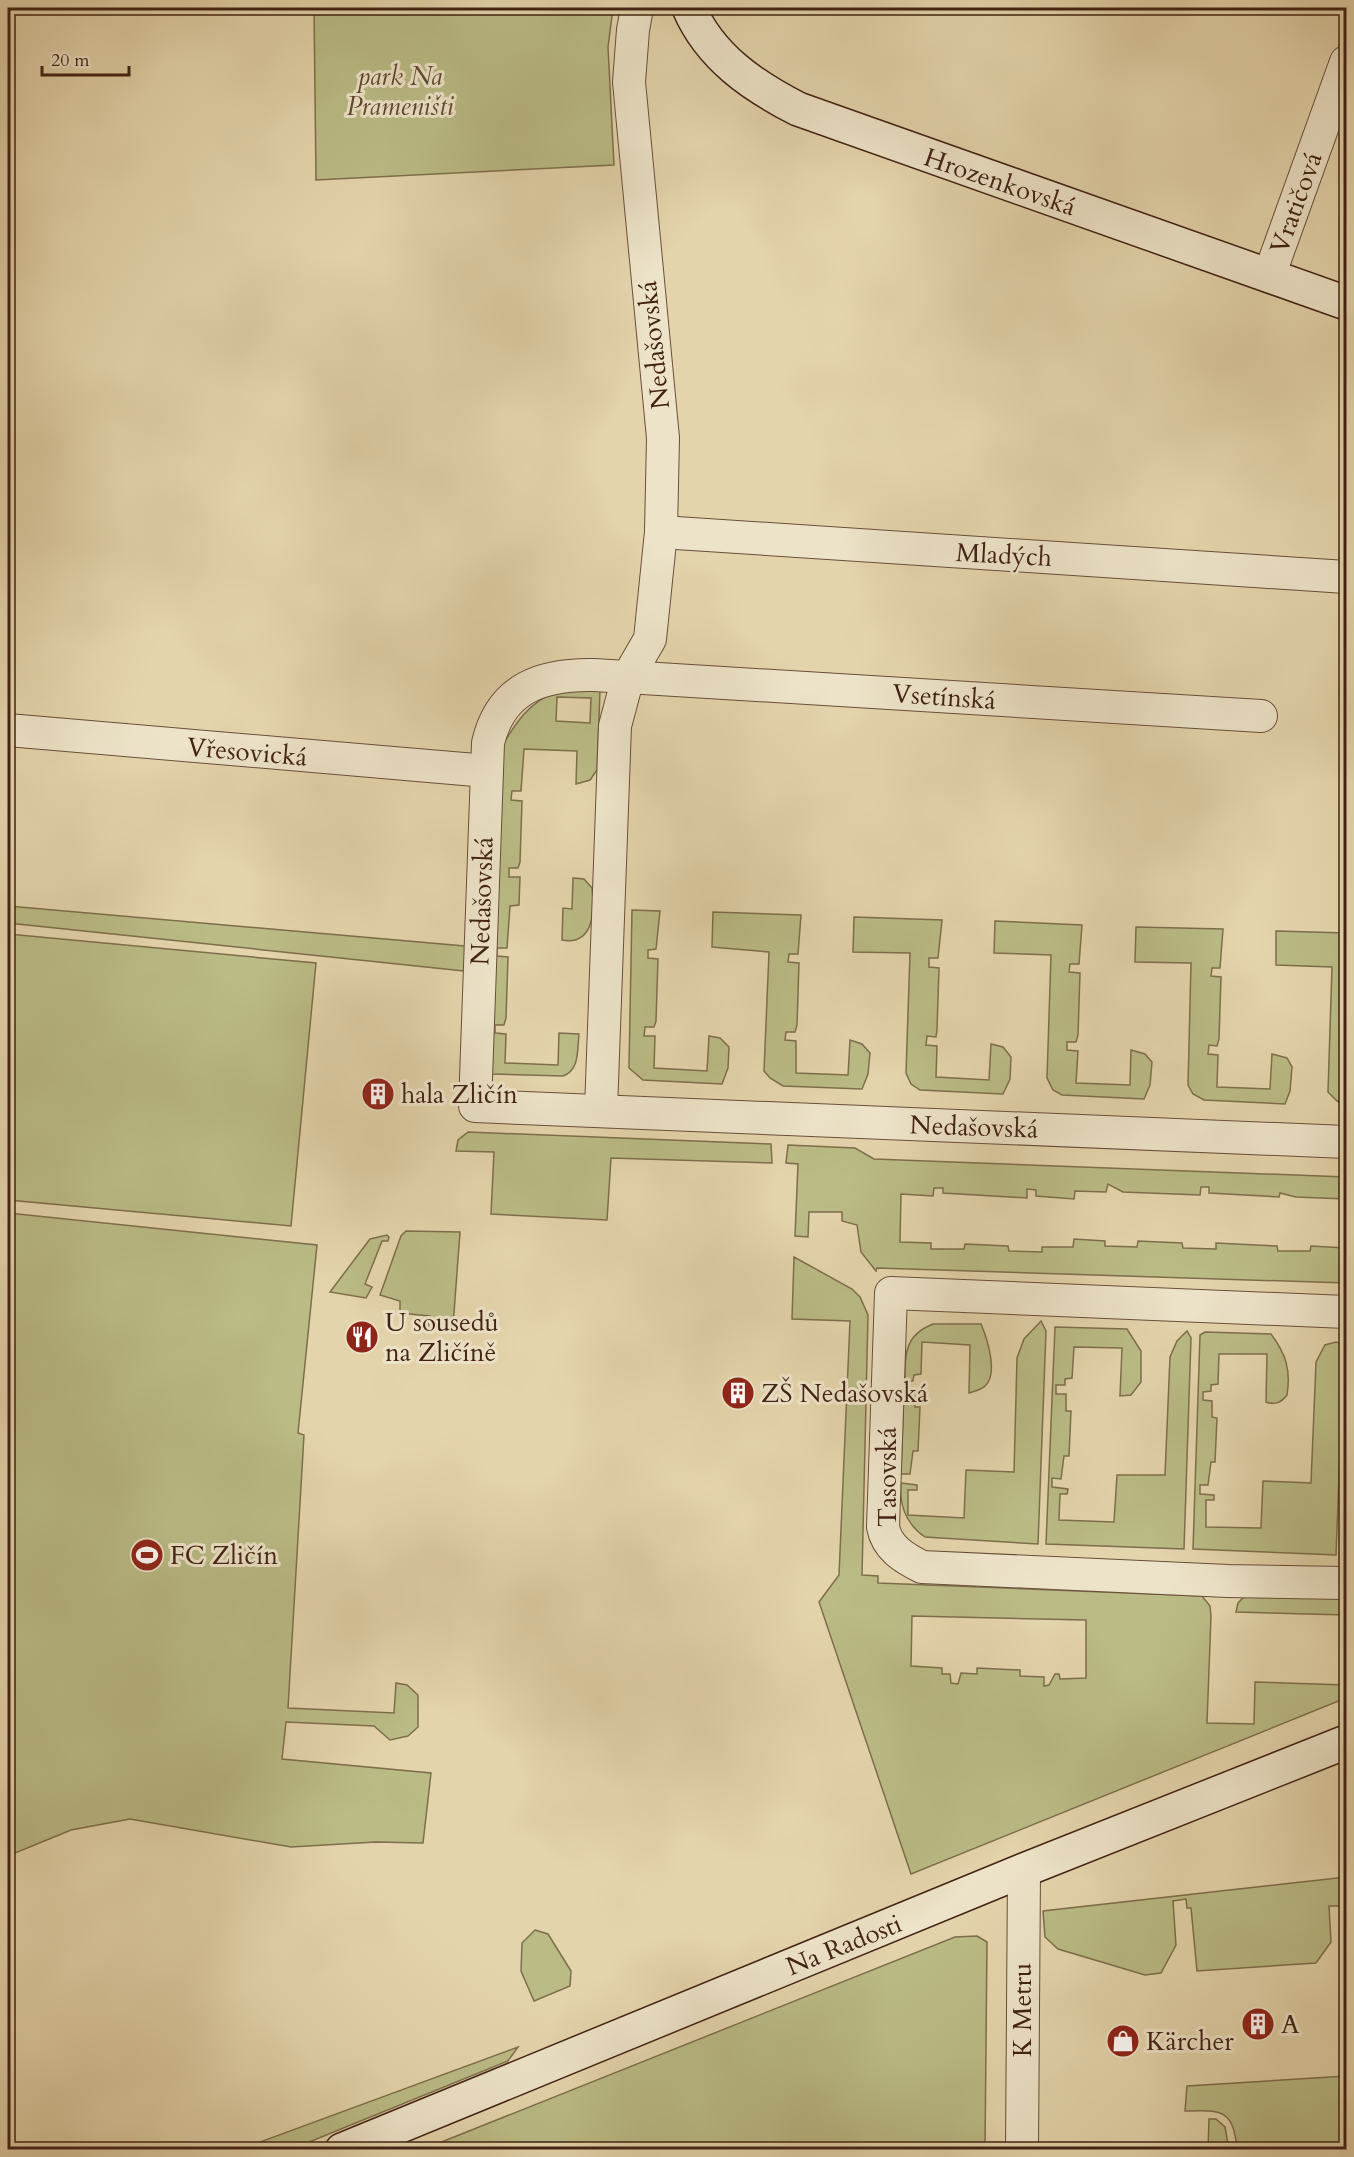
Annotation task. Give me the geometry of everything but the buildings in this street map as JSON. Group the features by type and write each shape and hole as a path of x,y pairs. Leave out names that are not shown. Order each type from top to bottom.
{"main road":[{"name":"Hrozenkovská","path":"689,8 719,54 735,70 753,84 798,109 1347,303"},
{"name":"Na Radosti","path":"342,2150 1024,1870 1347,1742"}],"street":[{"name":"Nedašovská","path":"601,1110 615,726 628,676 650,639 661,532 663,438 629,82 637,8"},
{"name":"Vratičová","path":"1269,276 1347,62"},
{"name":"Mladých","path":"661,532 1347,577"},
{"name":"Nedašovská","path":"628,676 573,674 540,681 519,692 503,708 491,731 487,771 475,1106 601,1110 880,1125 1347,1142"},
{"name":"Vsetínská","path":"628,676 1261,716"},
{"name":"Vřesovická","path":"8,730 487,771"},
{"name":"Tasovská","path":"1347,1312 891,1293 883,1527 885,1538 904,1558 922,1567 1228,1581 1347,1583"},
{"name":"K Metru","path":"1022,2150 1024,1870"}],"green space":[{"name":"park Na Prameništi","path":"314,8 613,8 608,47 614,165 316,180"},
{"path":"597,689 600,691 597,770 590,780 576,784 577,751 524,749 521,791 512,791 511,800 522,801 520,862 518,868 509,868 509,877 520,877 519,905 510,906 507,948 497,948 497,956 508,957 506,1018 504,1025 495,1025 495,1033 506,1034 505,1063 558,1065 559,1033 579,1034 577,1059 572,1069 563,1076 492,1074 489,1071 501,748 524,714 548,695 572,690","holes":["557,697 591,698 590,723 556,721"]},
{"path":"573,878 584,879 592,888 592,916 581,938 562,940 563,908 572,909"},
{"path":"8,906 476,947 479,978 464,971 8,923"},
{"path":"632,910 660,911 656,949 648,950 648,958 658,959 656,1021 654,1027 645,1027 644,1036 655,1036 654,1068 707,1071 709,1036 720,1038 729,1047 728,1068 722,1084 643,1080 629,1068"},
{"path":"713,912 801,915 798,954 789,954 788,962 799,963 797,1025 795,1032 786,1032 785,1040 796,1041 796,1073 848,1075 850,1040 862,1044 870,1053 868,1074 862,1089 783,1086 764,1071 769,952 712,947"},
{"path":"854,917 942,920 938,958 929,958 929,967 939,968 936,1037 927,1036 926,1045 937,1046 936,1077 989,1080 991,1044 1003,1047 1011,1057 1010,1079 1003,1094 920,1090 911,1084 906,1073 910,953 853,952"},
{"path":"995,921 1082,925 1079,964 1070,964 1069,972 1080,973 1078,1035 1076,1042 1067,1042 1067,1050 1078,1051 1076,1083 1130,1085 1131,1050 1145,1054 1152,1062 1150,1085 1144,1099 1062,1095 1053,1090 1047,1078 1051,955 994,953"},
{"path":"1136,927 1223,929 1220,968 1212,968 1211,976 1221,977 1219,1039 1217,1046 1209,1045 1208,1054 1218,1055 1217,1087 1270,1089 1272,1054 1287,1058 1292,1067 1290,1091 1285,1104 1204,1100 1193,1094 1188,1085 1191,963 1135,962"},
{"path":"1276,931 1346,933 1346,1105 1337,1101 1328,1092 1332,967 1276,965"},
{"path":"8,934 316,963 291,1226 8,1200"},
{"path":"468,1132 771,1144 772,1163 611,1158 607,1220 491,1214 494,1152 456,1151 458,1140"},
{"path":"788,1145 855,1148 874,1159 1346,1177 1346,1199 1296,1197 1280,1193 1279,1197 1209,1193 1209,1187 1201,1187 1200,1195 1123,1192 1108,1184 1106,1192 1075,1191 1074,1199 1036,1196 1036,1190 1027,1189 1027,1198 943,1193 943,1188 934,1188 933,1196 901,1194 900,1242 931,1243 931,1249 964,1249 965,1244 1008,1246 1009,1251 1042,1252 1042,1247 1073,1247 1074,1239 1105,1241 1105,1246 1137,1247 1138,1241 1182,1243 1183,1248 1216,1249 1216,1243 1277,1246 1278,1251 1310,1251 1311,1246 1346,1248 1346,1283 877,1268 876,1271 861,1252 857,1225 842,1221 842,1212 809,1212 808,1237 795,1236 798,1164 786,1163"},
{"name":"FC Zličín","path":"8,1213 317,1245 298,1433 304,1435 288,1708 394,1713 396,1683 407,1685 418,1695 418,1727 408,1736 390,1740 374,1726 286,1722 282,1759 431,1773 423,1843 376,1842 291,1847 130,1819 71,1830 8,1856"},
{"path":"406,1231 460,1232 453,1326 449,1330 428,1328 430,1316 400,1313 400,1301 380,1295 401,1236"},
{"path":"387,1235 388,1241 382,1241 365,1284 372,1287 366,1298 330,1292 370,1239"},
{"path":"794,1257 852,1289 860,1297 868,1315 862,1575 878,1576 878,1583 1202,1596 1210,1606 1211,1616 1207,1723 1254,1724 1255,1682 1346,1685 1346,1698 911,1874 819,1602 839,1575 850,1321 792,1319","holes":["912,1616 1086,1620 1086,1678 1060,1679 1059,1674 1055,1674 1049,1685 1044,1686 1044,1677 1020,1676 1020,1670 977,1668 977,1674 961,1673 958,1684 951,1683 950,1674 942,1674 942,1668 911,1666"]},
{"path":"1041,1321 1046,1331 1038,1544 925,1537 918,1532 905,1514 901,1499 901,1483 917,1485 917,1490 908,1490 908,1515 964,1518 966,1470 1014,1472 1017,1358 1024,1339"},
{"path":"933,1324 981,1324 991,1364 989,1379 984,1387 969,1393 970,1345 922,1342 921,1374 914,1375 913,1381 905,1381 906,1354 912,1339 924,1328"},
{"path":"1055,1327 1127,1329 1141,1351 1141,1382 1131,1395 1120,1396 1122,1348 1074,1347 1072,1378 1065,1379 1065,1385 1056,1385 1056,1394 1066,1394 1066,1411 1071,1411 1069,1456 1064,1456 1061,1479 1052,1478 1052,1487 1068,1489 1067,1494 1060,1494 1059,1520 1114,1522 1117,1475 1165,1475 1170,1357 1177,1341 1187,1331 1191,1338 1184,1549 1046,1544"},
{"path":"1205,1332 1271,1334 1284,1355 1288,1370 1285,1398 1278,1403 1266,1402 1267,1354 1219,1354 1218,1384 1211,1385 1211,1391 1203,1392 1203,1400 1212,1401 1212,1417 1217,1418 1215,1462 1211,1462 1208,1485 1200,1485 1200,1494 1214,1495 1214,1500 1206,1500 1206,1527 1261,1528 1263,1481 1311,1483 1316,1362 1325,1345 1336,1342 1344,1344 1336,1555 1193,1549 1200,1335"},
{"path":"904,1390 915,1390 915,1407 920,1407 918,1451 913,1451 910,1474 901,1474"},
{"path":"1249,1592 1346,1593 1346,1615 1236,1612 1238,1603"},
{"path":"1346,1877 1346,1958 1344,1906 1329,1906 1331,1942 1316,1963 1197,1971 1191,1908 1187,1908 1186,1899 1173,1901 1176,1945 1161,1973 1145,1975 1058,1949 1045,1937 1043,1911"},
{"path":"535,1930 548,1934 571,1971 570,1986 534,2001 521,1971 522,1943"},
{"path":"977,1936 987,1942 985,2149 424,2149 955,1937"},
{"path":"518,2047 508,2061 292,2149 241,2149"},
{"path":"1346,2076 1346,2149 1237,2149 1229,2119 1217,2112 1185,2111 1187,2086"},
{"path":"1209,2119 1216,2119 1225,2127 1229,2149 1208,2149"}],"place":[{"name":"hala Zličín","path":"378,1094"},
{"name":"U sousedů na Zličíně","path":"362,1337"},
{"name":"ZŠ Nedašovská","path":"738,1393"},
{"name":"FC Zličín","path":"147,1555"},
{"name":"A","path":"1258,2024"},
{"name":"Kärcher","path":"1123,2041"}]}
